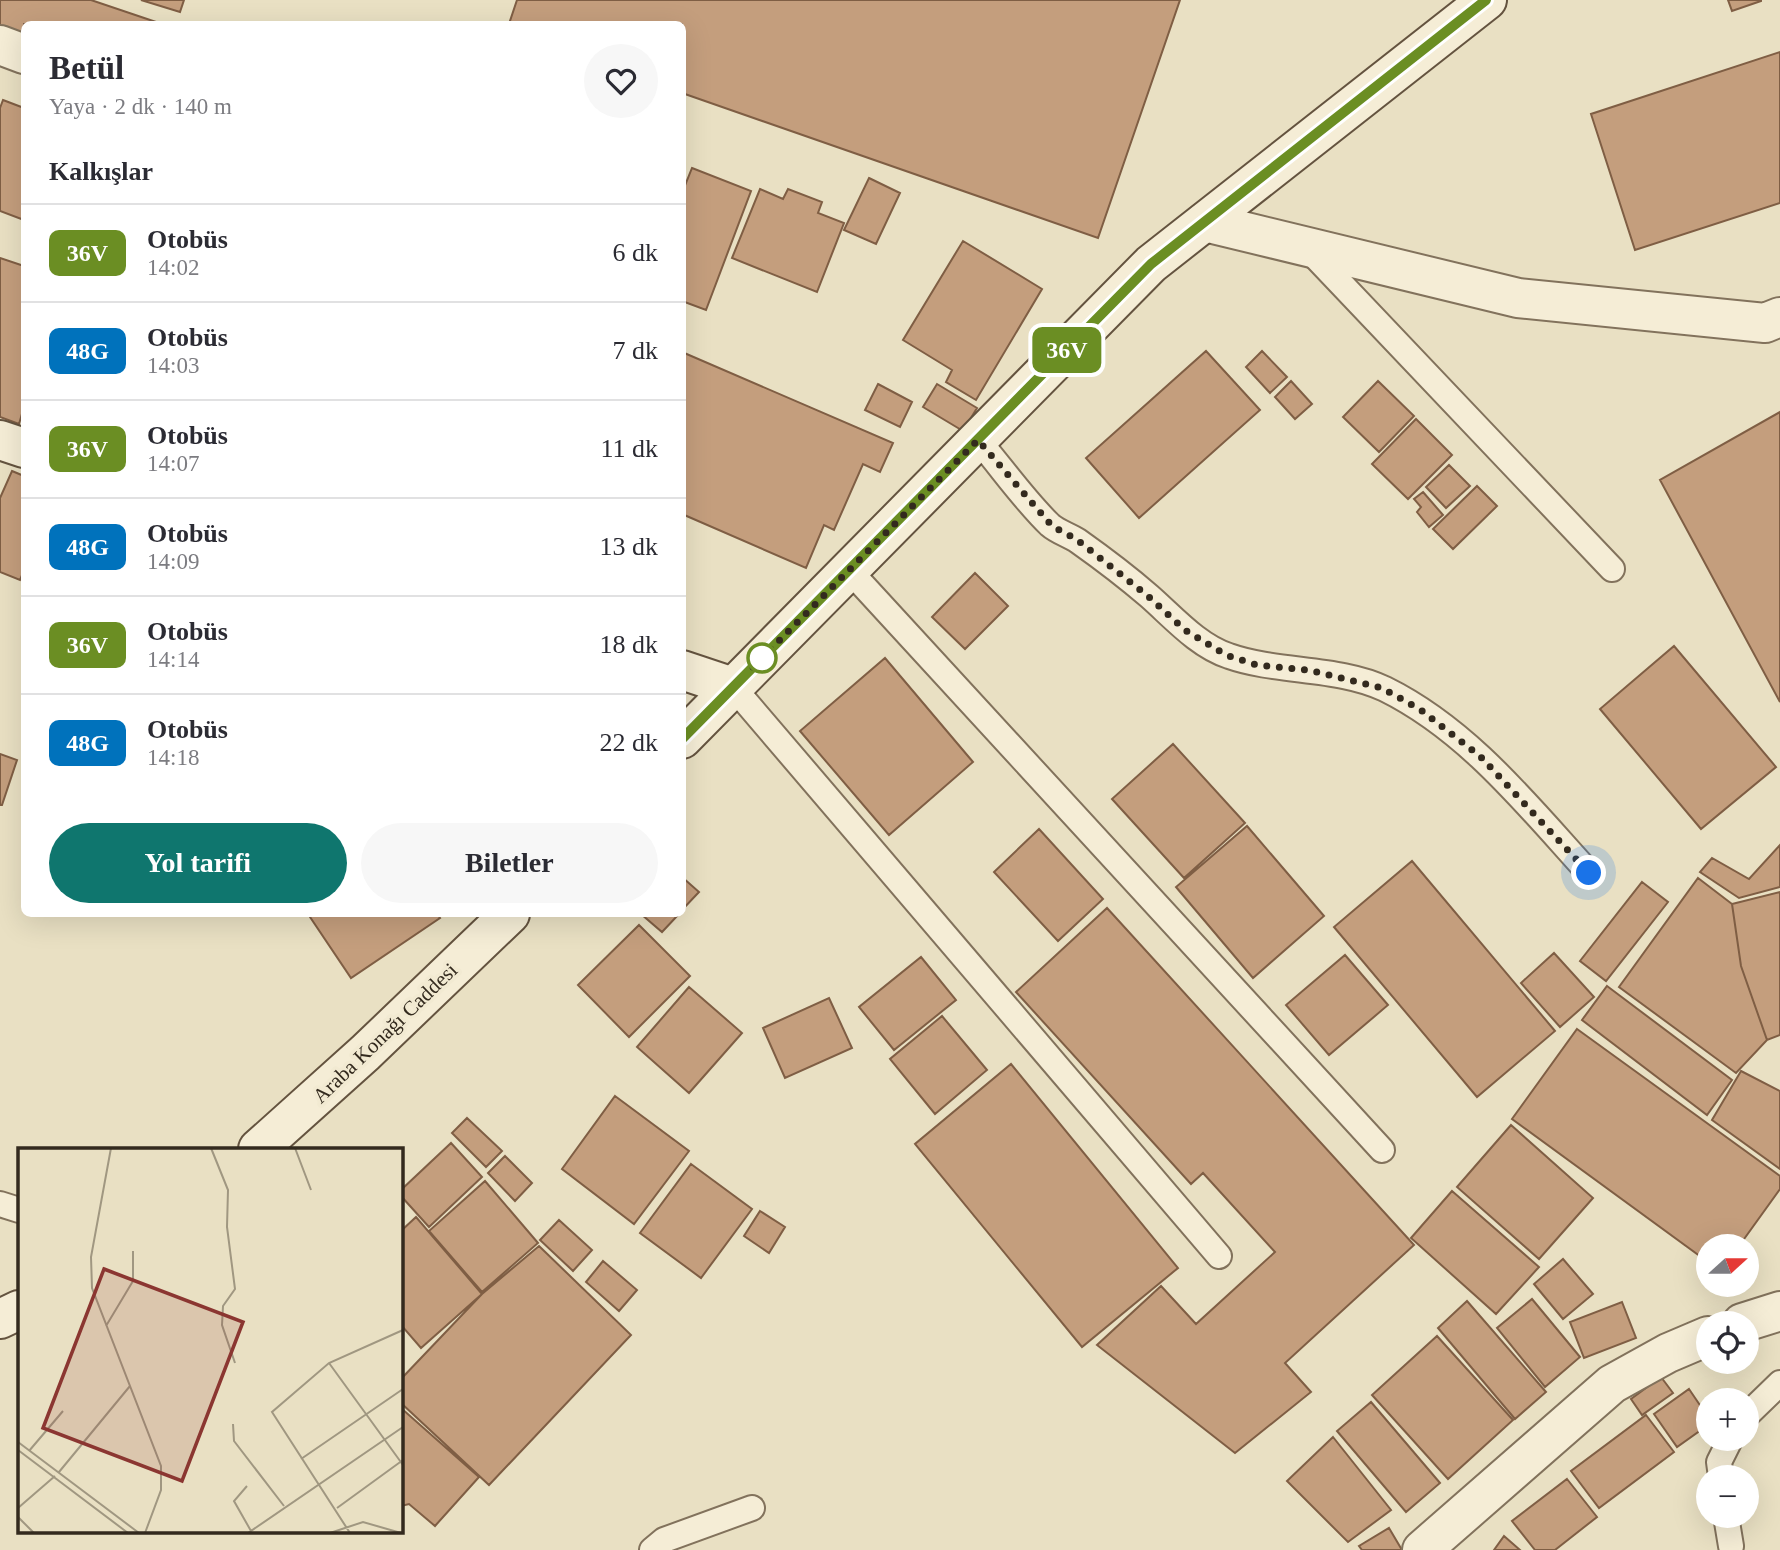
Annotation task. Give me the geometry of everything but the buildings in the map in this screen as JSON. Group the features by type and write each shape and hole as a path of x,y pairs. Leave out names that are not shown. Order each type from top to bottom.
{"main road":[{"path":"686,735 1151,264 1486,0"},
{"path":"0,45 21,53"},
{"path":"1205,222 1518,298 1765,323 1780,317"},
{"path":"0,440 21,447"},
{"path":"686,671 733,687"},
{"name":"Araba Konağı Caddesi","path":"259,1148 365,1054 507,917"},
{"path":"0,1319 18,1310"},
{"path":"1759,1318 1780,1311"},
{"path":"1422,1550 1612,1384 1668,1353 1696,1341"}],"lane":[{"path":"1307,247 1612,569"},
{"path":"978,440 1052,526 1076,539 1148,596 1185,630 1226,655 1257,665 1308,670 1382,688 1432,717 1462,739 1497,773 1589,873"},
{"path":"849,570 1382,1150"},
{"path":"733,687 1219,1256"},
{"path":"0,1204 18,1210"},
{"path":"1759,1403 1780,1383"},
{"path":"652,1550 664,1540 752,1508"},
{"path":"1728,1528 1731,1546"}],"bus line":[{"name":"36V","path":"686,735 1151,264 1486,0"}],"route":[{"path":"762,658 753,667 978,440 1052,526 1076,539 1148,596 1185,630 1226,655 1257,665 1308,670 1382,688 1421,710 1462,739 1589,873"}]}
